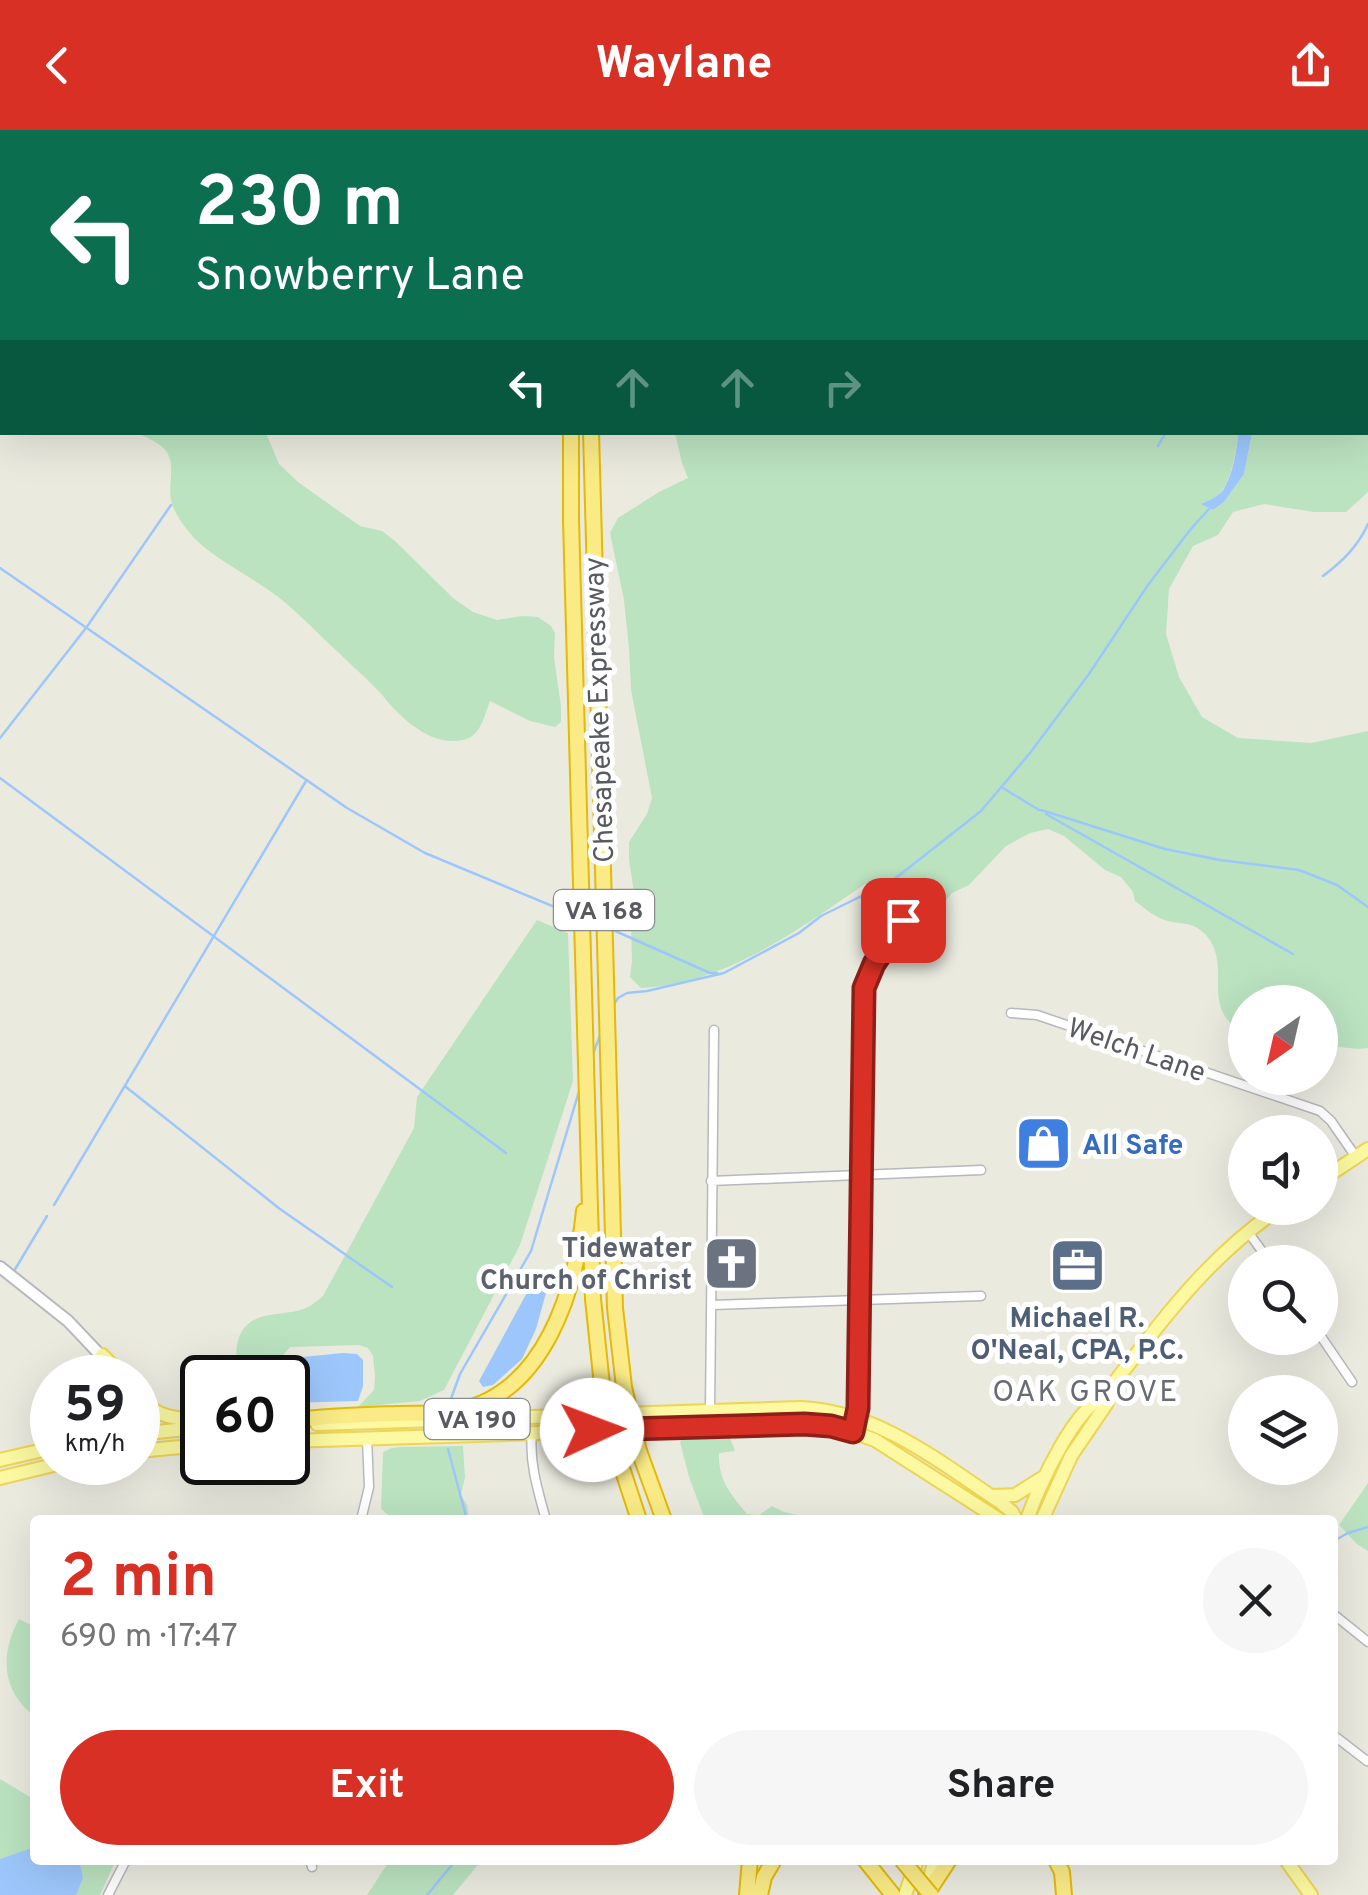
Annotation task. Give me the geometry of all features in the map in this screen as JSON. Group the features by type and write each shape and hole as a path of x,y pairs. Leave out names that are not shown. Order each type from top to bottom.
{"highway":[{"name":"Chesapeake Expressway","path":"571,435 593,1298 602,1385 617,1453 638,1515"},
{"name":"Chesapeake Expressway","path":"591,435 616,1308 624,1386 640,1451 662,1515"},
{"path":"310,1420 452,1412 491,1399 526,1370 558,1316 577,1252 584,1198 587,1080"},
{"path":"748,1895 750,1865"},
{"path":"760,1895 771,1865"},
{"path":"867,1865 893,1895"},
{"path":"906,1865 927,1895 946,1865"},
{"path":"1058,1865 1064,1895"}],"main road":[{"path":"1338,1169 1362,1153"},
{"path":"1030,1515 1051,1478 1107,1403 1108,1394 1189,1288 1230,1246 1257,1225"},
{"name":"VA 190","path":"310,1423 814,1409 857,1417 893,1433 1014,1515"},
{"path":"532,1433 540,1425 576,1422 588,1416"},
{"name":"VA 190","path":"310,1440 831,1426 885,1446 992,1515"},
{"path":"0,1460 30,1453"},
{"path":"0,1478 30,1471"},
{"path":"990,1496 1014,1496 1051,1478"},
{"path":"1043,1515 1051,1478"},
{"path":"1051,1478 1052,1515"},
{"path":"906,1895 915,1865"},
{"path":"927,1895 934,1865"},
{"path":"1290,1865 1311,1895"}],"street":[{"path":"853,1432 857,1417 864,988 874,964 903,920"},
{"name":"Welch Lane","path":"1011,1013 1029,1013 1074,1027 1320,1111 1362,1153"},
{"path":"710,1411 714,1030"},
{"path":"711,1181 981,1170"},
{"path":"1248,1232 1258,1245"},
{"path":"0,1267 102,1355"},
{"path":"712,1305 981,1296"},
{"path":"1334,1355 1352,1382"},
{"path":"362,1515 369,1487 366,1423"},
{"path":"532,1433 535,1480 545,1515"},
{"path":"1338,1618 1368,1642"},
{"path":"1338,1742 1368,1760"},
{"path":"108,1895 123,1865"}],"green space":[{"path":"141,435 267,435 279,464 298,482 360,526 382,531 473,612 497,620 538,617 555,633 561,722 555,727 530,721 490,701 482,723 469,738 442,740 413,726 285,603 195,539 173,505 171,465 168,454"},
{"path":"675,435 1238,435 1226,484 1217,496 1202,503 1213,510 1224,502 1244,474 1252,435 1368,435 1368,492 1346,512 1314,512 1264,504 1233,512 1218,535 1193,546 1169,589 1166,634 1179,677 1202,717 1238,738 1311,743 1368,731 1368,1048 1338,1047 1338,985 1228,985 1228,1019 1219,1000 1214,947 1206,935 1195,927 1151,913 1135,901 1121,877 1048,829 1030,833 1006,846 969,885 952,893 940,907 923,913 865,884 759,952 702,977 641,988 630,977 634,893 629,842 652,798 631,690 624,600 610,533 618,518 688,478"},
{"path":"537,920 568,933 573,1081 520,1245 444,1390 420,1401 358,1407 374,1390 373,1356 368,1348 290,1347 283,1355 237,1355 238,1342 252,1321 301,1310 323,1296 414,1128 417,1097"},
{"path":"683,1438 730,1438 735,1451 719,1453 721,1472 747,1514 759,1515 703,1515 680,1442"},
{"path":"463,1446 465,1477 461,1495 468,1515 388,1515 381,1509 383,1452 401,1447"},
{"path":"1368,1483 1368,1551 1339,1525"},
{"path":"772,1506 798,1515 759,1515"},
{"path":"19,1619 30,1624 30,1711 15,1695 7,1671"},
{"path":"0,1779 30,1797 30,1865 114,1865 100,1895 0,1895"},
{"path":"387,1865 478,1865 453,1895 367,1895"}],"water":[{"path":"1238,435 1252,435 1244,474 1224,502 1213,510 1201,504 1223,490 1234,462"},
{"path":"543,1274 549,1282 536,1329 522,1359 493,1385 483,1387 479,1381 536,1276"},
{"path":"357,1354 363,1360 363,1386 358,1401 310,1402 310,1356"},
{"path":"30,1849 30,1865 80,1865 83,1878 76,1895 0,1895 0,1859"}],"waterway":[{"path":"1158,446 1164,435"},
{"path":"0,738 86,628 171,505"},
{"path":"614,1004 627,993 724,973 799,933 821,916 892,881 981,811 1030,753 1148,585 1209,509"},
{"path":"1323,576 1349,553 1368,524"},
{"path":"0,568 347,808 425,853 574,915"},
{"path":"0,778 506,1153"},
{"path":"54,1205 306,781"},
{"path":"1003,788 1039,810"},
{"path":"1041,810 1165,849 1299,870 1337,885 1368,907"},
{"path":"1046,814 1293,954"},
{"path":"590,921 597,924"},
{"path":"613,930 717,973"},
{"path":"593,1054 601,1033"},
{"path":"126,1087 280,1209 392,1287"},
{"path":"449,1404 460,1374 531,1251 580,1088"},
{"path":"14,1271 47,1216"},
{"path":"448,1449 466,1515"},
{"path":"1338,1539 1368,1527"},
{"path":"427,1895 452,1865"}],"place":[{"name":"All Safe","path":"1043,1144"},
{"name":"Tidewater Church of Christ","path":"731,1263"},
{"name":"Michael R. O'Neal, CPA, P.C.","path":"1077,1266"}],"district":[{"name":"OAK GROVE","path":"1086,1391"}],"route":[{"path":"592,1430 804,1424 853,1432 858,1408 864,988 874,964 903,920"}]}
